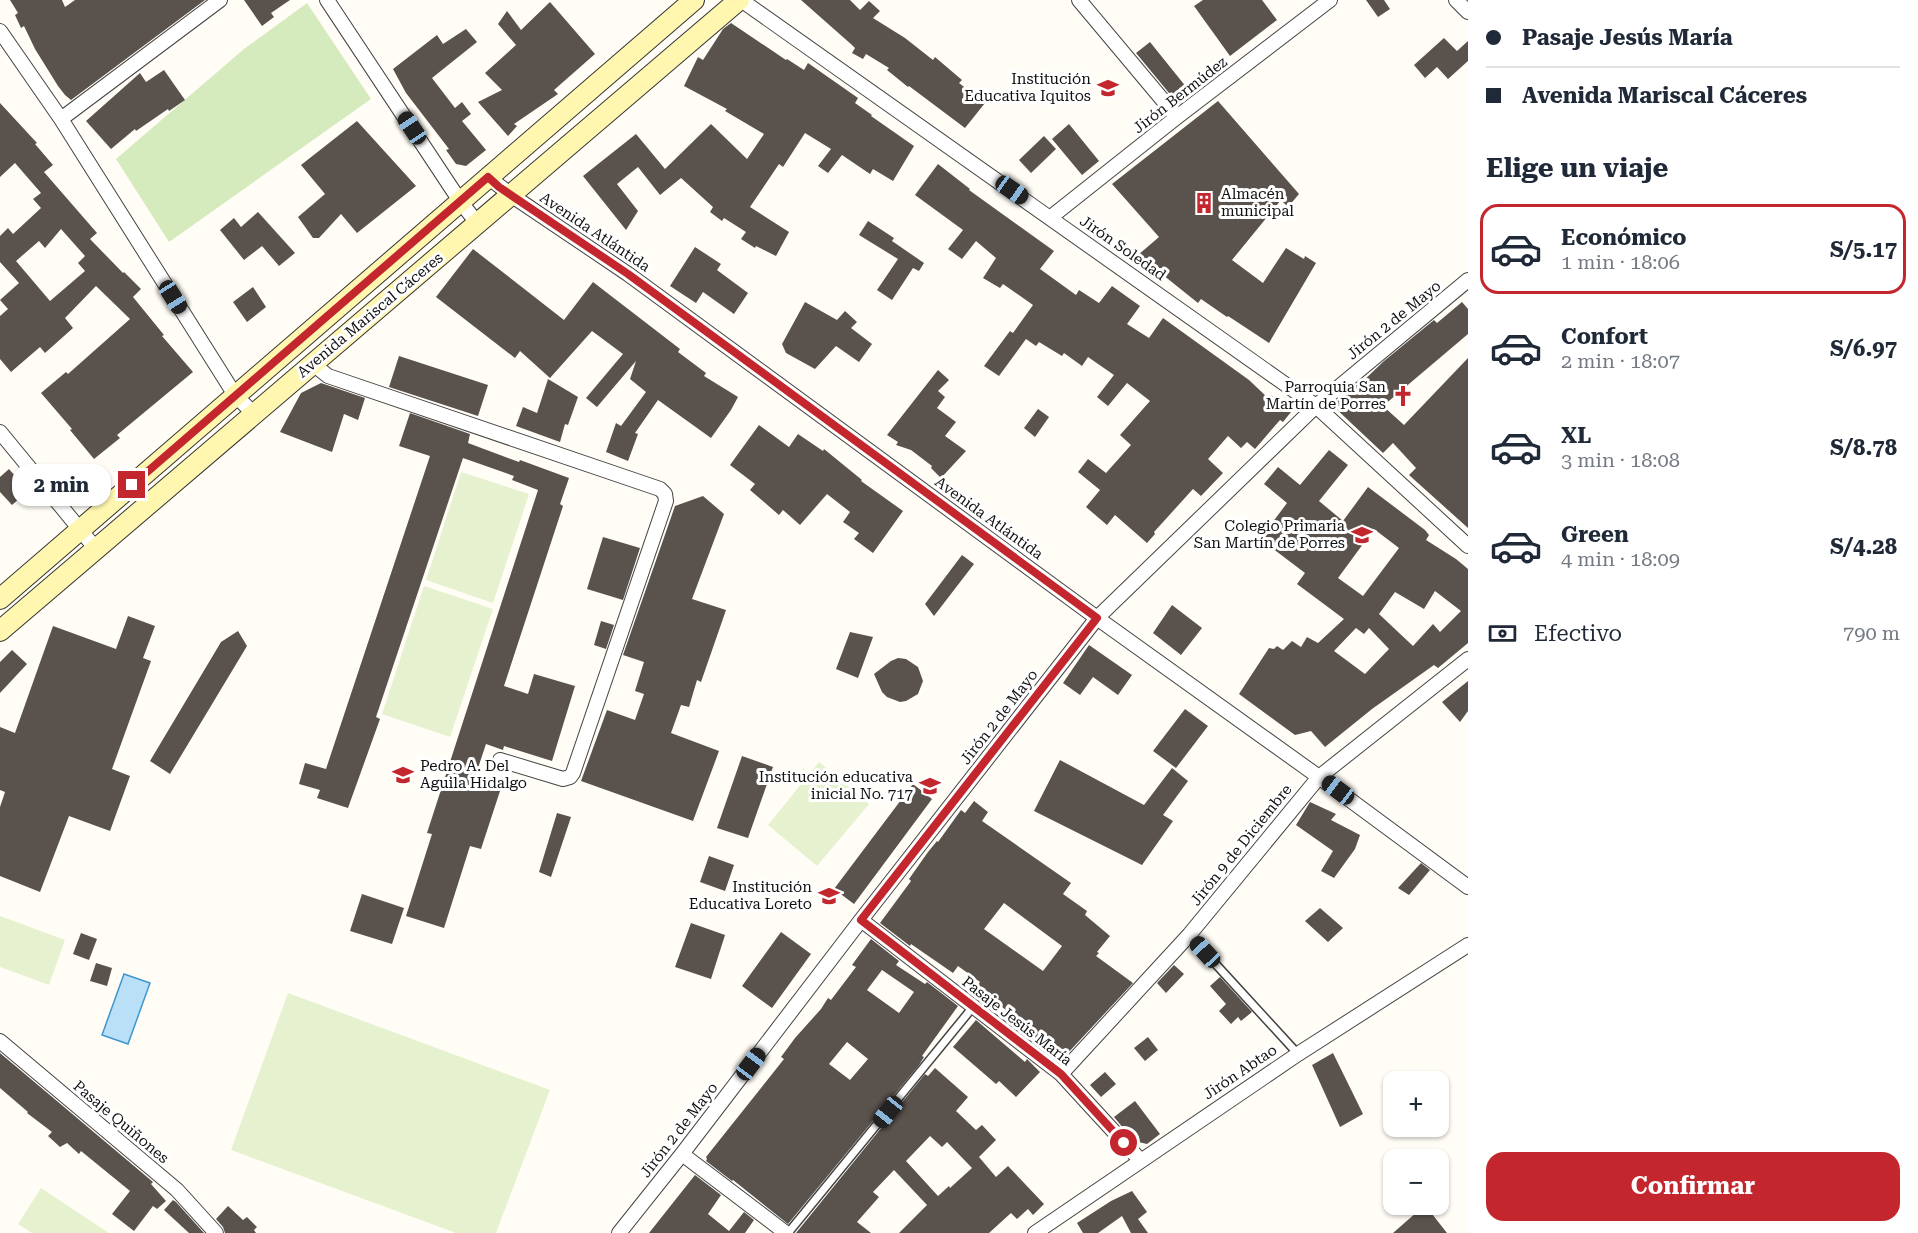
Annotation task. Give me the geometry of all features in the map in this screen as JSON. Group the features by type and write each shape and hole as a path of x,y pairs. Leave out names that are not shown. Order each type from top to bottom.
{"main road":[{"name":"Avenida Mariscal Cáceres","path":"0,599 694,0"},
{"name":"Avenida Mariscal Cáceres","path":"0,631 740,0"}],"street":[{"path":"61,119 220,0"},
{"path":"327,0 460,201 477,223"},
{"name":"Jirón Soledad","path":"740,0 1051,217 1316,406 1468,546"},
{"path":"1078,0 1177,117"},
{"name":"Jirón Bermúdez","path":"1051,217 1330,0"},
{"path":"1456,0 1468,12"},
{"path":"0,31 61,119 236,395 254,414"},
{"name":"Avenida Atlántida","path":"488,177 637,281 1468,887"},
{"name":"Jirón 2 de Mayo","path":"619,1233 1097,618 1316,406 1468,280"},
{"path":"313,364 328,376 660,489 665,494 666,501 573,774 563,779 500,760"},
{"path":"2,439 96,549"},
{"name":"Jirón 9 de Diciembre","path":"1061,1074 1189,935 1319,777 1468,659"},
{"name":"Pasaje Jesús María","path":"861,920 1061,1074 1140,1160"},
{"name":"Jirón Abtao","path":"1035,1233 1298,1054 1468,945"},
{"name":"Pasaje Quiñones","path":"0,1041 177,1190 216,1233"},
{"path":"682,1154 787,1233"}],"lane":[{"path":"1189,935 1298,1054"},
{"path":"787,1233 973,1007"}],"green space":[{"path":"307,3 371,99 169,242 116,159 244,49"},
{"path":"461,472 529,494 493,603 426,580"},
{"path":"424,586 493,609 450,737 382,714"},
{"path":"819,762 869,804 817,866 768,825"},
{"path":"0,916 65,940 49,985 0,967"},
{"path":"288,993 550,1090 496,1233 456,1233 231,1150"},
{"path":"41,1188 109,1233 32,1233 18,1224"}],"water":[{"path":"124,974 150,983 128,1044 102,1035"}],"building":[{"path":"10,0 62,0 65,7 75,0 205,0 71,100 58,86 24,26 21,28 15,15 18,13"},
{"path":"244,0 290,0 271,13 274,17 262,26"},
{"path":"801,0 850,0 860,10 869,1 880,11 873,18 905,38 933,60 935,57 962,80 959,83 985,103 965,128 908,87 887,70 889,68 866,54 863,59 852,53 855,48"},
{"path":"1203,0 1262,0 1277,20 1230,56 1194,6"},
{"path":"1366,0 1384,0 1390,9 1378,17"},
{"path":"550,2 595,54 554,90 558,94 514,124 517,126 508,136 478,102 502,90 485,73 516,45 498,24 507,11 521,30"},
{"path":"731,23 804,70 808,63 858,98 855,103 914,146 893,181 873,169 870,174 842,155 828,173 818,166 831,149 805,133 783,167 779,164 750,207 789,232 776,256 756,246 755,248 741,239 746,232 724,218 722,221 710,212 713,207 681,178 660,195 638,167 617,184 638,211 626,230 583,176 636,134 665,169 711,124 747,159 764,134 725,111 727,109 684,86 698,57 703,60 723,29"},
{"path":"466,29 477,42 432,78 455,108 462,102 471,114 462,121 486,150 466,166 456,164 446,150 449,149 406,93 393,69 437,35 443,44"},
{"path":"1444,38 1457,51 1468,41 1468,61 1448,79 1437,67 1425,78 1414,65"},
{"path":"1150,42 1187,88 1174,99 1136,53"},
{"path":"164,70 185,100 136,131 135,129 111,149 86,121 140,73 146,82"},
{"name":"Almacén municipal","path":"1218,101 1299,194 1288,207 1281,200 1232,260 1263,283 1286,248 1316,263 1269,343 1201,299 1198,303 1138,255 1159,237 1112,184"},
{"path":"0,103 37,143 35,144 53,165 44,172 97,233 90,239 141,289 133,297 193,372 117,435 120,438 94,459 41,393 66,372 68,374 130,319 96,286 65,318 73,328 45,353 40,347 11,372 0,359 0,316 8,309 0,300 19,283 0,262 0,236 8,228 13,234 41,208 33,199 41,193 15,163 0,177","holes":["61,229 85,256 78,263 85,271 50,301 16,261 39,241 45,248"]},
{"path":"357,121 416,186 357,233 341,214 319,238 313,238 298,217 325,194 301,165"},
{"path":"1069,124 1099,161 1082,175 1052,139"},
{"path":"1044,136 1056,149 1031,173 1019,160"},
{"path":"938,164 969,190 1054,251 1040,269 1076,295 1079,290 1099,303 1112,286 1140,306 1127,324 1149,338 1163,318 1249,380 1268,398 1271,395 1291,412 1283,422 1280,420 1255,449 1247,442 1241,448 1228,436 1208,459 1223,473 1201,496 1193,489 1154,532 1155,534 1147,543 1115,515 1107,525 1086,507 1100,490 1078,472 1088,459 1106,473 1131,445 1120,435 1150,401 1127,383 1108,406 1097,397 1114,375 1088,357 1082,366 1064,353 1062,356 1039,342 1036,346 1026,339 999,376 984,366 1010,331 1013,333 1033,305 1003,284 1000,288 983,278 996,258 976,241 962,259 948,249 963,230 915,195"},
{"path":"258,212 295,253 279,266 262,246 244,260 220,230 234,218 241,227"},
{"path":"868,221 894,238 892,241 924,263 919,271 913,268 892,300 877,290 898,259 859,235"},
{"path":"695,247 721,264 717,270 748,293 734,314 703,292 696,303 670,286"},
{"path":"473,249 564,320 593,282 680,349 678,352 706,373 704,376 738,397 731,410 711,438 658,400 635,433 638,434 628,461 606,452 616,423 621,426 646,392 630,379 636,361 597,407 586,398 623,354 592,331 550,378 520,351 515,358 436,297"},
{"path":"253,287 266,307 247,322 233,302"},
{"path":"805,302 837,320 845,311 857,322 851,328 872,344 859,362 836,346 815,369 786,353 782,344"},
{"name":"Parroquia San Martín de Porres","path":"1462,302 1468,309 1468,334 1383,406 1404,425 1468,358 1468,528 1409,475 1416,468 1393,443 1383,453 1332,405 1434,320 1437,323"},
{"path":"399,356 488,385 478,416 389,387"},
{"path":"938,370 949,380 938,391 945,397 937,408 956,422 945,436 966,451 941,478 931,468 932,466 911,450 896,445 898,442 887,435"},
{"path":"548,379 578,397 568,425 565,424 560,442 516,426 523,407 537,413"},
{"path":"321,383 365,398 358,420 344,414 332,452 280,432 301,393"},
{"path":"1038,409 1049,417 1035,437 1024,428"},
{"path":"410,413 470,434 468,443 569,478 560,504 563,506 504,686 528,694 534,674 575,686 552,761 504,746 503,750 486,744 473,783 500,791 481,849 470,846 444,928 406,916 432,834 427,833 538,490 512,480 514,476 463,458 376,717 380,719 348,808 317,798 320,790 299,784 305,763 326,769 430,456 399,446"},
{"path":"759,425 789,447 798,434 823,451 824,449 861,481 903,511 873,553 854,539 859,533 843,522 850,512 827,494 800,525 783,510 779,515 750,490 755,484 730,465"},
{"path":"1329,450 1348,465 1319,501 1343,521 1368,487 1425,530 1429,535 1426,540 1468,569 1468,643 1438,668 1434,665 1372,709 1325,747 1311,731 1295,735 1239,694 1269,648 1274,649 1277,646 1283,650 1292,641 1301,647 1307,637 1318,643 1344,619 1297,584 1305,573 1260,539 1287,503 1264,484 1278,467 1300,485","holes":["1374,529 1399,548 1363,596 1338,578","1435,591 1461,611 1440,632 1433,624 1413,646 1379,614 1395,592 1424,609","1356,628 1364,634 1369,628 1389,649 1365,674 1334,651"]},
{"path":"9,469 28,491 12,505 0,492 0,477"},
{"path":"703,496 724,514 692,599 726,610 701,682 697,680 689,707 681,705 671,733 719,751 693,821 581,781 607,710 635,720 644,694 635,691 644,662 623,655 675,506"},
{"path":"603,537 640,548 623,600 587,589"},
{"path":"962,555 974,564 934,616 925,604"},
{"path":"1172,605 1202,628 1181,655 1153,633"},
{"path":"128,616 155,626 143,658 151,661 112,769 130,776 110,831 69,816 40,892 0,876 0,807 5,792 0,790 0,727 15,733 53,626 116,649"},
{"path":"601,621 614,625 606,649 594,645"},
{"path":"238,631 247,646 170,774 150,761 221,642"},
{"path":"850,632 873,637 858,678 836,669"},
{"path":"1089,645 1132,675 1118,695 1093,677 1080,695 1063,683"},
{"path":"12,650 27,664 0,693 0,662"},
{"path":"898,658 906,659 918,667 923,681 918,694 900,702 887,697 882,692 874,674"},
{"path":"1468,681 1468,711 1460,722 1442,702"},
{"path":"1185,709 1208,726 1176,768 1153,751"},
{"path":"742,756 773,767 748,838 717,828"},
{"path":"1060,760 1144,805 1172,768 1188,781 1163,815 1173,821 1142,865 1034,811"},
{"path":"913,784 932,799 854,904 834,889"},
{"path":"974,801 988,812 982,821 1071,883 1063,894 1087,911 1085,915 1110,936 1096,956 1133,983 1067,1054 1048,1039 1043,1045 1008,1015 1010,1013 977,987 980,982 958,966 953,973 911,944 910,946 880,923 911,881 909,879 928,852 961,810 965,813","holes":["1004,903 1062,946 1043,971 984,929"]},
{"path":"1310,802 1336,814 1331,820 1360,835 1355,849 1334,878 1321,871 1333,851 1296,825"},
{"path":"557,813 571,817 551,877 539,872"},
{"path":"709,856 734,865 725,891 700,882"},
{"path":"1421,863 1430,870 1409,895 1398,888"},
{"path":"362,894 404,908 392,944 350,931"},
{"path":"1320,908 1343,928 1328,942 1305,921"},
{"path":"691,923 725,935 711,979 675,967"},
{"path":"781,932 811,954 772,1008 742,986"},
{"path":"81,933 97,939 89,960 73,954"},
{"path":"871,939 899,961 896,965 925,984 927,982 958,1006 922,1056 924,1057 919,1065 788,1224 706,1161 706,1157 784,1059 781,1057 795,1038 828,998 831,1000 856,967 852,965","holes":["882,970 914,992 899,1013 867,990","847,1042 868,1059 850,1080 829,1064"]},
{"path":"96,963 112,968 107,986 90,981"},
{"path":"1174,965 1184,974 1166,993 1157,983"},
{"path":"1220,977 1252,1012 1241,1021 1238,1017 1231,1024 1219,1011 1226,1004 1210,986"},
{"path":"976,1020 1025,1062 1027,1059 1040,1072 1016,1097 999,1081 996,1084 953,1047"},
{"path":"1148,1037 1158,1050 1145,1061 1134,1048"},
{"path":"0,1053 153,1182 151,1184 166,1201 157,1209 153,1206 134,1231 112,1214 130,1191 81,1151 79,1154 67,1143 60,1147 48,1136 52,1132 0,1088"},
{"path":"1333,1053 1363,1114 1340,1127 1312,1065"},
{"path":"935,1068 968,1097 956,1111 976,1130 982,1125 996,1140 979,1157 996,1177 1008,1166 1044,1204 1033,1215 1028,1209 1017,1219 1011,1213 989,1233 899,1233 927,1205 894,1170 873,1192 879,1197 857,1222 871,1233 796,1233 925,1074 928,1076","holes":["930,1136 942,1147 947,1142 972,1168 938,1196 906,1161"]},
{"path":"1105,1072 1116,1084 1101,1097 1090,1085"},
{"path":"1135,1101 1160,1134 1147,1144 1134,1141 1114,1117"},
{"path":"695,1175 721,1195 708,1214 729,1231 744,1212 754,1220 745,1233 649,1233"},
{"path":"1132,1191 1147,1212 1138,1219 1148,1233 1131,1233 1122,1216 1098,1233 1083,1233 1077,1223 1111,1201"},
{"path":"173,1200 204,1233 189,1233 164,1210"},
{"path":"228,1206 243,1220 247,1217 257,1227 254,1230 256,1233 225,1233 216,1219"},
{"path":"1414,1215 1433,1215 1447,1233 1393,1233"}],"place":[{"name":"Institución Educativa Iquitos","path":"1108,88"},
{"name":"Almacén municipal","path":"1204,203"},
{"name":"Parroquia San Martín de Porres","path":"1403,396"},
{"name":"Colegio Primaria San Martín de Porres","path":"1362,535"},
{"name":"Pedro A. Del Aguila Hidalgo","path":"403,775"},
{"name":"Institución educativa inicial No. 717","path":"930,786"},
{"name":"Institución Educativa Loreto","path":"829,896"}],"route":[{"path":"132,485 488,177 499,187 628,274 1097,618 861,920 1061,1074 1124,1143"}]}
